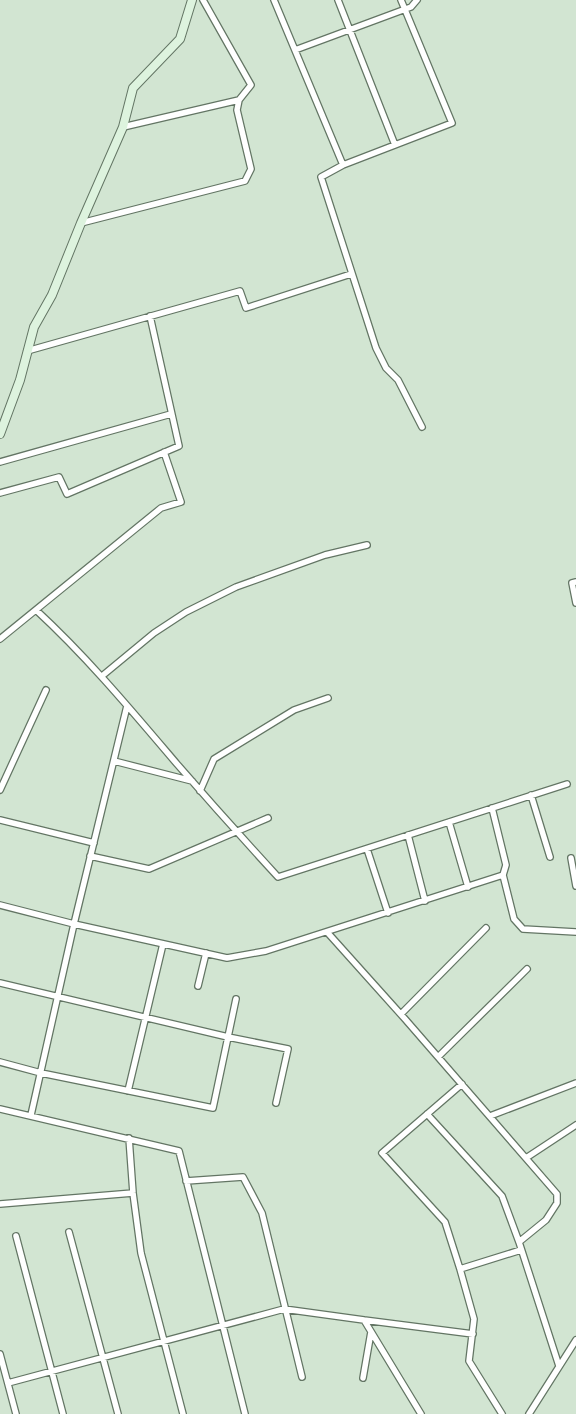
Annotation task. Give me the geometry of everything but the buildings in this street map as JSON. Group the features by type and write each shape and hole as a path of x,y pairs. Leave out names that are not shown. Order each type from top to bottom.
{"street":[{"path":"0,434 20,380 34,327 52,295 81,223 123,127 133,88 180,39 192,0"},
{"path":"81,223 245,181 251,169 237,110 239,100 251,85 202,0"},
{"path":"274,0 343,166"},
{"path":"338,0 395,145"},
{"path":"401,0 452,123 343,166 321,177 376,348 386,368 398,380 422,427"},
{"path":"295,50 411,7 417,0"},
{"path":"123,127 239,100"},
{"path":"27,351 240,290 246,308 351,274"},
{"path":"0,494 59,477 66,494 179,446 150,316"},
{"path":"0,462 171,414"},
{"path":"0,639 161,508 181,502 164,452"},
{"path":"102,676 154,633 186,612 236,587 325,555 367,545"},
{"path":"576,582 572,583 576,602"},
{"path":"36,610 56,628 102,676 200,791 278,877 567,784"},
{"path":"0,790 46,690"},
{"path":"200,791 214,759 294,710 328,698"},
{"path":"31,1115 74,924 127,706"},
{"path":"114,762 192,781"},
{"path":"531,795 550,857"},
{"path":"492,808 506,865 503,875 514,919 524,929 576,932"},
{"path":"90,856 149,869 268,818"},
{"path":"0,820 94,843"},
{"path":"449,822 468,887"},
{"path":"408,835 425,901"},
{"path":"367,848 388,913"},
{"path":"571,858 576,886"},
{"path":"0,905 74,924 227,958 266,951 503,875"},
{"path":"401,1014 486,928"},
{"path":"327,932 401,1014 557,1194 557,1203 546,1220 519,1242"},
{"path":"128,1091 163,944"},
{"path":"198,986 206,953"},
{"path":"438,1057 527,969"},
{"path":"0,983 145,1018 288,1049 276,1103"},
{"path":"0,1062 41,1073 213,1108 236,999"},
{"path":"490,1116 576,1083"},
{"path":"462,1084 382,1154 445,1222 474,1319 469,1361 502,1414"},
{"path":"0,1108 179,1151 245,1414"},
{"path":"427,1114 502,1196 519,1242 559,1366"},
{"path":"526,1158 576,1125"},
{"path":"129,1138 133,1194 141,1253 183,1414"},
{"path":"186,1181 243,1177 262,1213 284,1309 302,1377"},
{"path":"0,1204 133,1194"},
{"path":"69,1232 104,1357 118,1414"},
{"path":"16,1236 63,1414"},
{"path":"460,1269 521,1250"},
{"path":"8,1383 284,1309 473,1334"},
{"path":"364,1320 421,1414"},
{"path":"363,1378 371,1332"},
{"path":"529,1414 576,1340"},
{"path":"0,1354 16,1414"}]}
